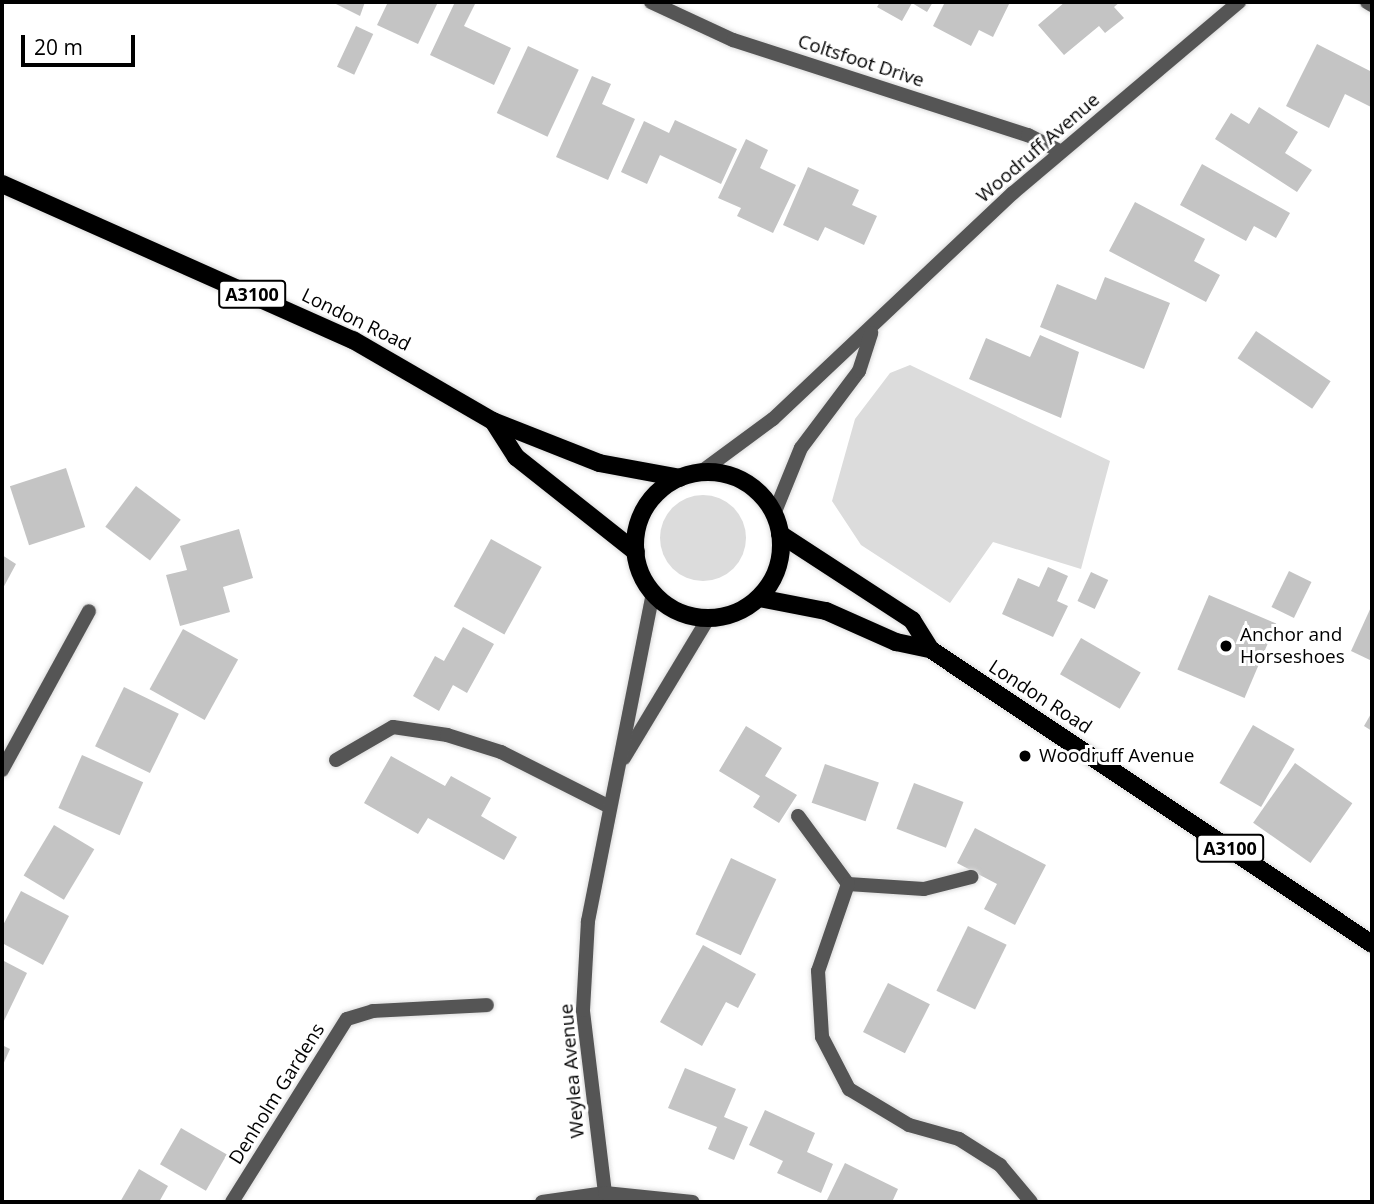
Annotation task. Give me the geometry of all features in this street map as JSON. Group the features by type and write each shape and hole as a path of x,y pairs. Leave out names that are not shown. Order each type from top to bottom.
{"main road":[{"name":"London Road","path":"2,184 353,340 493,421 598,463 680,478"},
{"name":"London Road","path":"493,421 516,457 636,552"},
{"path":"701,472 750,484 774,514 780,534 773,578 759,597 706,622 670,609 653,593 636,552 642,509 680,478 701,472"},
{"name":"London Road","path":"780,534 912,620 930,649"},
{"name":"London Road","path":"759,597 826,611 896,642 930,649 1372,944"}],"street":[{"name":"Coltsfoot Drive","path":"652,2 733,40 1028,135 1061,152"},
{"name":"Woodruff Avenue","path":"701,472 871,333 1061,152 1239,2"},
{"path":"1367,2 1372,5"},
{"name":"Woodruff Avenue","path":"774,514 801,448 859,371 871,333"},
{"name":"Weylea Avenue","path":"605,1193 583,1010 588,921 610,807 623,759 653,593"},
{"path":"2,771 89,611"},
{"name":"Weylea Avenue","path":"623,759 706,622"},
{"path":"335,760 393,727 447,735 501,752 610,807"},
{"path":"798,816 848,884 924,889 971,877"},
{"path":"848,884 818,971 822,1037 849,1089 909,1125 969,1145 1000,1165 1031,1202"},
{"name":"Denholm Gardens","path":"232,1202 347,1019 373,1011 487,1004"},
{"path":"542,1202 605,1193 693,1202"}],"shaded area":[{"path":"910,365 1110,461 1081,569 993,542 950,603 861,545 832,501 855,419 890,373"},
{"path":"703,495 720,498 734,507 743,521 746,538 743,555 734,569 720,578 703,581 686,578 672,569 663,555 660,538 663,521 672,507 686,498"}],"building":[{"path":"332,2 365,2 360,16"},
{"path":"388,2 438,2 418,44 377,25"},
{"path":"455,2 476,2 464,26 511,48 494,85 430,55"},
{"path":"880,2 933,2 927,12 912,3 902,21 877,7"},
{"path":"945,2 1010,2 993,37 979,30 971,46 933,26"},
{"path":"1065,2 1120,2 1114,7 1124,18 1105,33 1099,26 1064,55 1038,25"},
{"path":"356,26 373,34 354,75 337,67"},
{"path":"1317,44 1372,72 1371,107 1345,94 1329,128 1286,106"},
{"path":"528,46 579,70 547,137 497,113"},
{"path":"592,76 611,84 602,104 635,119 608,180 556,157"},
{"path":"1259,107 1298,132 1285,153 1312,170 1297,192 1215,139 1231,113 1249,124"},
{"path":"675,120 737,149 721,184 660,155 647,184 621,172 644,121 669,133"},
{"path":"746,139 768,150 760,168 796,185 773,233 737,216 741,208 718,198"},
{"path":"1202,164 1290,213 1276,238 1254,226 1246,241 1180,205"},
{"path":"808,167 859,190 852,205 877,216 864,245 825,227 818,241 783,225"},
{"path":"1135,202 1205,239 1194,261 1220,275 1206,302 1109,251"},
{"path":"1105,277 1170,303 1144,369 1040,327 1057,284 1096,300"},
{"path":"1256,331 1331,381 1312,409 1238,358"},
{"path":"1040,335 1079,352 1061,418 969,379 986,338 1030,357"},
{"path":"66,468 85,527 29,545 10,486"},
{"path":"136,486 181,520 150,560 105,527"},
{"path":"239,529 253,578 223,587 230,612 180,626 166,575 187,570 180,546"},
{"path":"491,539 542,567 504,634 454,606"},
{"path":"2,555 16,564 2,590"},
{"path":"1048,567 1068,576 1057,601 1068,606 1053,637 1002,614 1018,578 1039,587"},
{"path":"1289,571 1311,582 1294,618 1271,607"},
{"path":"1091,572 1108,580 1095,609 1077,601"},
{"name":"Anchor and Horseshoes","path":"1209,595 1276,624 1245,698 1177,670"},
{"path":"1372,605 1372,661 1351,651"},
{"path":"463,627 494,644 467,693 453,685 439,711 413,696 435,656 444,661"},
{"path":"183,629 238,660 205,720 150,689"},
{"path":"1081,638 1141,672 1120,709 1060,674"},
{"path":"124,687 179,714 150,773 95,746"},
{"path":"1372,712 1372,731 1364,726"},
{"path":"1253,725 1295,749 1261,807 1220,783"},
{"path":"746,726 782,748 765,776 797,795 779,823 753,807 760,796 719,771"},
{"path":"82,755 143,782 120,835 58,808"},
{"path":"391,756 445,786 451,776 491,798 481,816 517,837 504,860 428,818 418,834 364,803"},
{"path":"1295,763 1352,803 1310,863 1253,823"},
{"path":"825,764 879,783 866,821 812,803"},
{"path":"914,783 963,802 946,848 896,829"},
{"path":"54,825 94,849 64,900 24,876"},
{"path":"975,828 1046,865 1015,925 984,909 997,884 957,863"},
{"path":"731,858 776,879 741,955 696,934"},
{"path":"21,891 69,916 43,965 2,943 2,927"},
{"path":"968,926 1007,945 975,1010 936,991"},
{"path":"703,945 756,974 738,1008 726,1002 702,1046 660,1022"},
{"path":"2,960 27,973 2,1025"},
{"path":"888,983 930,1004 905,1053 863,1032"},
{"path":"2,1045 10,1049 2,1067"},
{"path":"685,1068 736,1089 724,1117 748,1127 734,1160 708,1149 717,1127 668,1108"},
{"path":"765,1110 815,1133 807,1152 833,1164 821,1193 777,1173 783,1161 749,1145"},
{"path":"181,1128 227,1154 206,1191 160,1164"},
{"path":"845,1163 898,1189 892,1202 826,1202"},
{"path":"139,1169 168,1186 159,1202 120,1202"}],"place":[{"name":"Anchor and Horseshoes","path":"1226,646"},
{"name":"Woodruff Avenue","path":"1025,756"}]}
